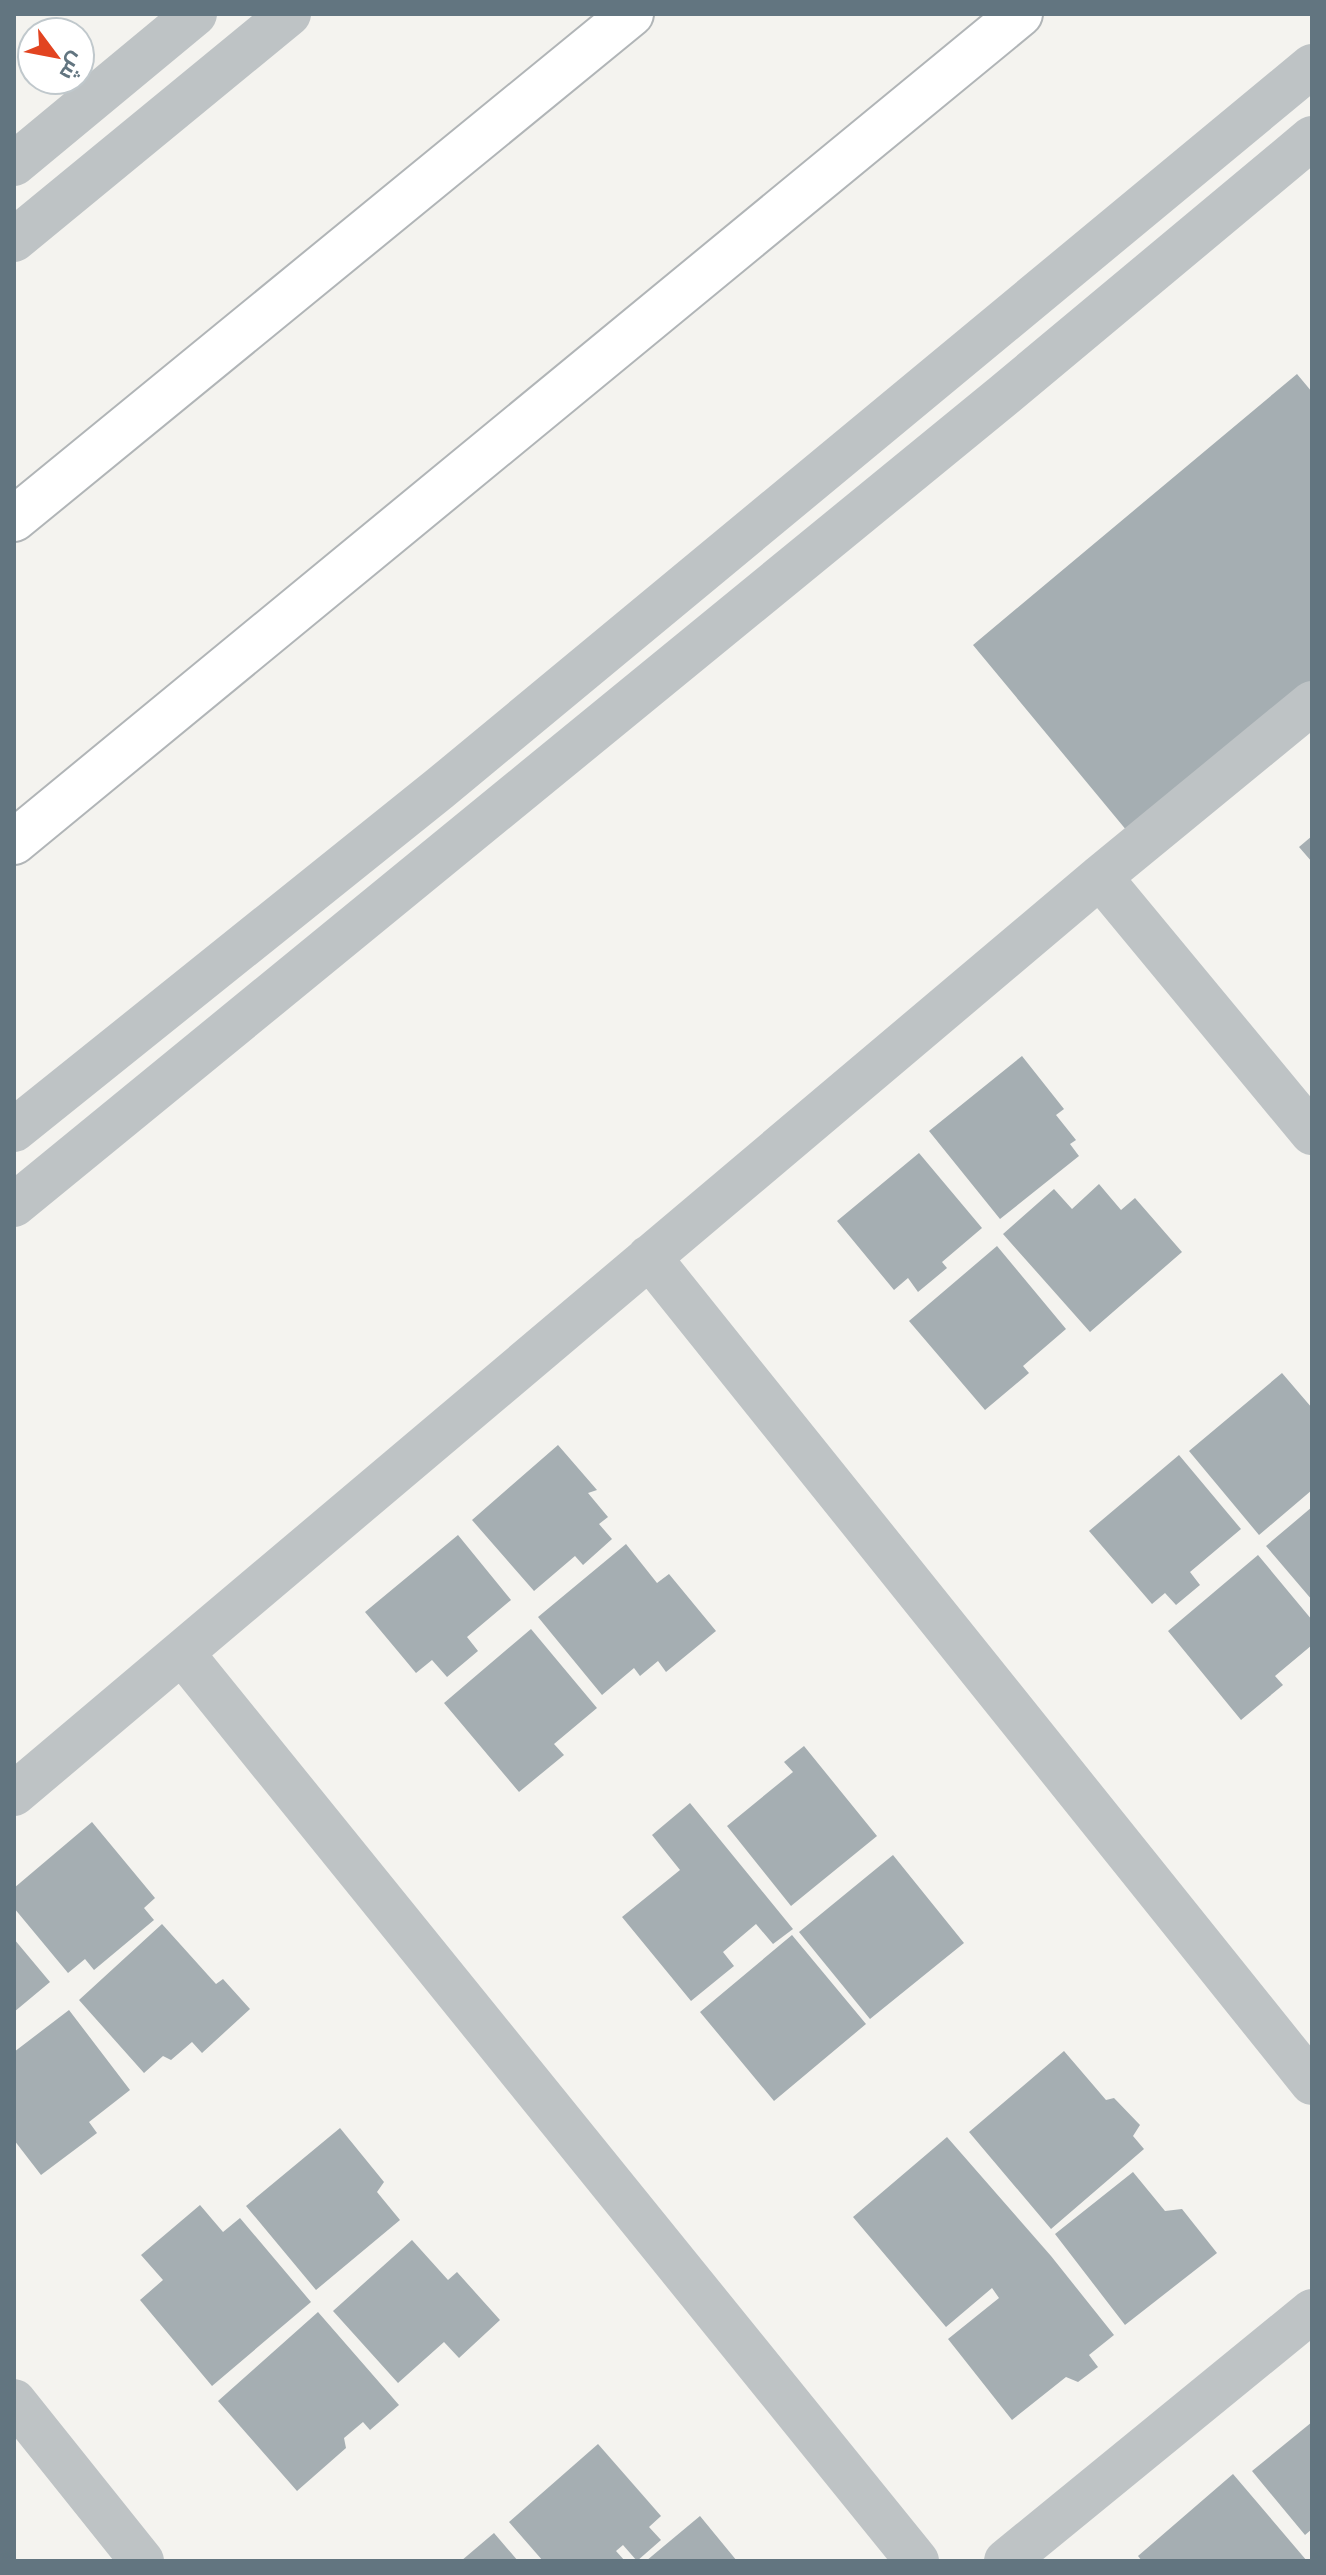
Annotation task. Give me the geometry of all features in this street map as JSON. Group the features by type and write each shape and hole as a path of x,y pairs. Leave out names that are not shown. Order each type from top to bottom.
{"highway":[{"path":"14,519 631,14"},
{"path":"14,842 1020,14"}],"street":[{"path":"14,164 195,14"},
{"path":"14,240 289,14"},
{"path":"14,1130 439,789 1312,66"},
{"path":"14,1205 1004,395 1312,138"},
{"path":"14,1794 1100,877 1312,703"},
{"path":"1100,877 1312,1133"},
{"path":"649,1257 1312,2083"},
{"path":"182,1653 917,2561"},
{"path":"1006,2561 1312,2311"},
{"path":"14,2401 142,2561"}],"building":[{"path":"1297,374 1312,392 1312,685 1132,837 973,645"},
{"path":"1312,836 1312,862 1299,847"},
{"path":"1022,1056 1064,1109 1056,1115 1076,1140 1070,1144 1079,1156 1000,1219 929,1131"},
{"path":"919,1153 982,1228 942,1262 947,1268 918,1292 908,1278 894,1290 837,1221"},
{"path":"1099,1184 1121,1210 1135,1198 1182,1252 1090,1332 1003,1234 1054,1189 1072,1209"},
{"path":"997,1246 1066,1329 1023,1366 1029,1373 985,1410 909,1321"},
{"path":"1282,1373 1312,1408 1312,1490 1259,1535 1189,1451"},
{"path":"558,1445 597,1490 588,1493 608,1517 599,1524 612,1539 583,1565 575,1556 534,1591 472,1520"},
{"path":"1179,1455 1241,1529 1190,1572 1200,1585 1176,1605 1165,1593 1152,1604 1089,1531"},
{"path":"1312,1507 1312,1600 1266,1546"},
{"path":"458,1535 511,1600 467,1637 478,1651 447,1677 432,1660 416,1673 365,1612"},
{"path":"626,1544 657,1583 669,1574 716,1631 666,1672 658,1661 640,1676 634,1668 602,1695 538,1617"},
{"path":"1258,1555 1312,1620 1312,1645 1275,1676 1283,1685 1241,1720 1168,1631"},
{"path":"531,1629 597,1708 554,1744 564,1755 519,1792 444,1703"},
{"path":"804,1746 877,1836 791,1906 727,1826 793,1772 784,1762"},
{"path":"690,1803 793,1929 773,1944 756,1924 723,1952 734,1966 691,2001 622,1917 680,1870 652,1835"},
{"path":"92,1822 155,1898 144,1908 154,1920 94,1970 85,1959 68,1973 14,1908 14,1888"},
{"path":"893,1855 964,1943 870,2019 799,1932"},
{"path":"162,1924 216,1984 223,1979 250,2009 202,2053 192,2042 171,2060 163,2056 144,2073 79,2000"},
{"path":"792,1935 866,2024 774,2101 700,2012"},
{"path":"14,1939 50,1982 14,2012"},
{"path":"69,2010 130,2090 89,2122 97,2133 41,2175 14,2140 14,2052"},
{"path":"1064,2051 1106,2100 1114,2098 1140,2125 1133,2136 1144,2149 1051,2229 969,2132"},
{"path":"340,2128 384,2182 377,2192 400,2220 316,2290 246,2206"},
{"path":"947,2137 1051,2256 1114,2335 1089,2355 1098,2367 1078,2382 1066,2377 1012,2420 948,2339 999,2298 992,2288 946,2327 853,2217"},
{"path":"1133,2172 1165,2211 1182,2209 1217,2253 1125,2325 1055,2234"},
{"path":"200,2205 223,2232 240,2218 311,2302 212,2386 140,2300 163,2280 141,2255"},
{"path":"412,2240 448,2280 457,2272 500,2320 459,2358 444,2342 398,2383 333,2311"},
{"path":"318,2312 399,2405 370,2430 363,2422 344,2438 346,2448 297,2491 218,2401"},
{"path":"1312,2422 1312,2529 1305,2535 1252,2471"},
{"path":"598,2444 661,2516 649,2527 661,2540 637,2561 623,2545 616,2551 625,2561 543,2561 509,2522"},
{"path":"1233,2474 1307,2561 1142,2561 1138,2556"},
{"path":"700,2516 737,2561 646,2561"},
{"path":"494,2533 518,2561 461,2561"}]}
